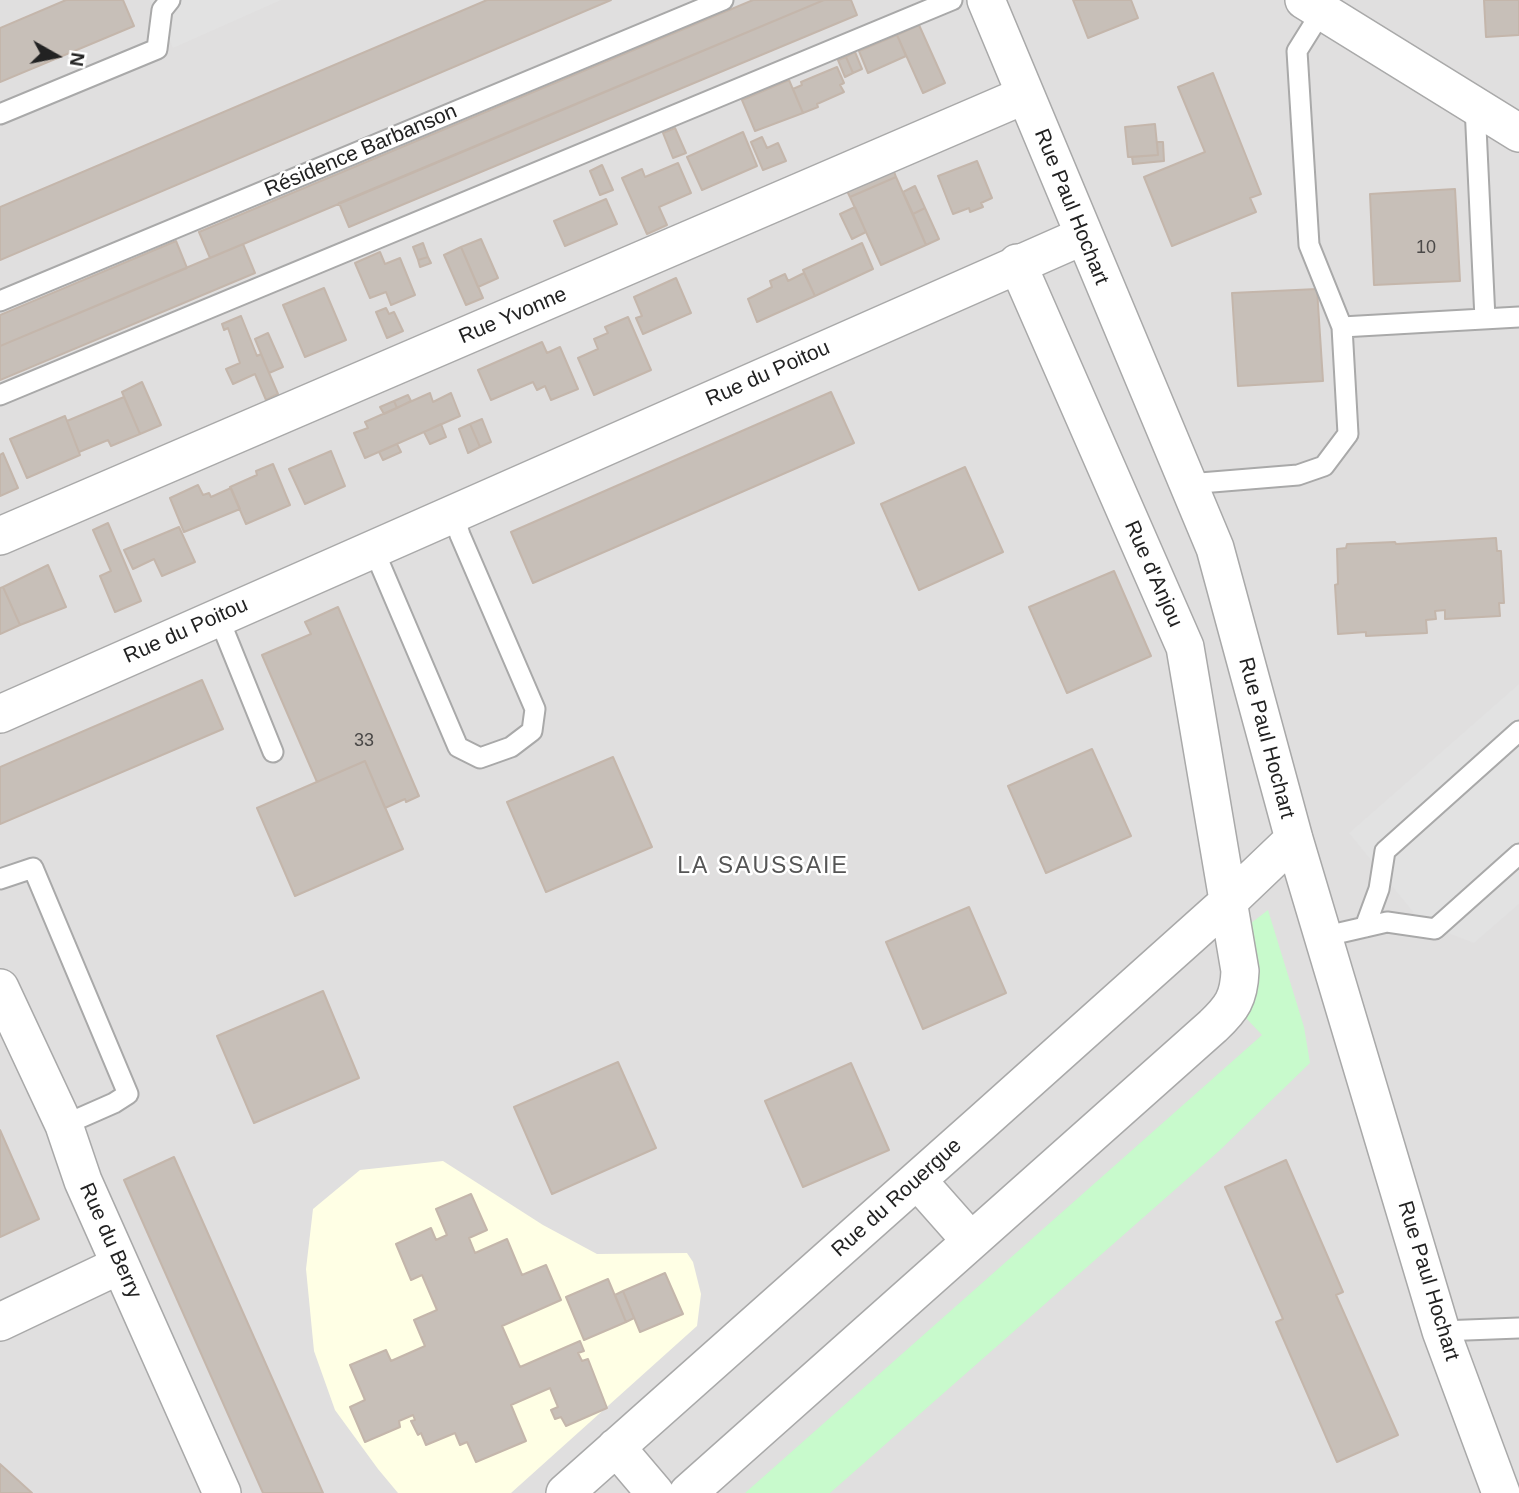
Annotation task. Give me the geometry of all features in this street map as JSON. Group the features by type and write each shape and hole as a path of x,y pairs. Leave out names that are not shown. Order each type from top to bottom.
{"street":[{"name":"Rue Paul Hochart","path":"986,0 1215,548 1322,937 1441,1331 1501,1493"},
{"path":"1313,5 1519,133"},
{"name":"Rue Yvonne","path":"0,536 1025,95"},
{"name":"Rue du Poitou","path":"0,714 1083,236"},
{"name":"Rue d'Anjou","path":"1017,263 1185,647 1228,902"},
{"name":"Rue du Rouergue","path":"565,1493 1228,902 1294,839"},
{"path":"688,1493 1213,1026 1233,1004 1239,991 1240,971 1228,902"},
{"name":"Rue du Berry","path":"0,988 64,1125 83,1181 222,1493"},
{"path":"917,1180 971,1241"},
{"path":"0,1322 120,1265"},
{"path":"616,1447 655,1493"}],"lane":[{"path":"0,114 157,49 162,10 170,0"},
{"name":"Résidence Barbanson","path":"0,301 723,0"},
{"path":"0,394 952,0"},
{"path":"1188,484 1298,475 1324,466 1348,434 1342,327 1309,244 1297,51 1313,5"},
{"path":"1475,106 1485,319"},
{"path":"1342,327 1519,317"},
{"path":"373,548 458,747 480,758 511,747 532,731 535,709 453,513"},
{"path":"218,616 273,752"},
{"path":"1365,927 1379,889 1385,851 1519,731"},
{"path":"1322,937 1387,922 1435,929 1519,854"},
{"path":"0,879 33,867 128,1094 64,1125"},
{"path":"1441,1331 1519,1328"}],"shaded area":[{"path":"0,0 1519,0 1519,1493 0,1493"},
{"path":"150,0 281,0 173,48"},
{"path":"1519,684 1519,904 1474,943 1422,923 1349,833"},
{"path":"443,1161 543,1225 597,1254 687,1253 693,1262 701,1294 697,1326 511,1493 398,1493 335,1410 314,1351 306,1269 313,1209 360,1170"}],"green space":[{"path":"1268,910 1304,1027 1310,1063 1219,1151 830,1493 745,1493 1262,1035 1245,1017 1246,927"}],"building":[{"path":"66,0 123,0 134,26 0,82 0,28"},
{"path":"487,0 611,0 0,260 0,207"},
{"path":"753,0 824,0 210,258 199,232"},
{"path":"824,0 851,0 857,15 349,227 339,203"},
{"path":"1073,0 1131,0 1138,18 1088,38"},
{"path":"1484,0 1519,0 1519,35 1486,37"},
{"path":"919,25 945,83 923,93 897,35"},
{"path":"897,35 906,56 868,73 859,51"},
{"path":"855,52 862,69 853,73 846,57"},
{"path":"846,57 853,73 845,77 838,60"},
{"path":"837,67 844,83 840,85 844,92 803,113 793,89 802,85 801,82"},
{"path":"1213,73 1261,194 1250,198 1256,212 1172,246 1144,177 1205,152 1178,87"},
{"path":"789,80 803,113 755,131 742,100"},
{"path":"1155,124 1158,155 1128,157 1125,127"},
{"path":"675,128 686,153 673,158 663,133"},
{"path":"743,132 757,166 702,190 687,157"},
{"path":"762,137 767,148 778,143 786,161 763,170 751,142"},
{"path":"1157,142 1163,142 1164,161 1133,164 1132,157 1158,155"},
{"path":"977,161 992,198 981,203 983,207 970,212 969,208 953,214 938,176"},
{"path":"678,163 691,193 659,207 667,225 647,234 622,178 642,169 645,177"},
{"path":"602,165 613,190 600,195 590,171"},
{"path":"893,169 896,177 850,197 846,189"},
{"path":"896,177 926,245 881,265 850,197"},
{"path":"915,186 925,208 913,214 903,192"},
{"path":"1455,189 1460,281 1374,285 1370,194"},
{"path":"606,199 617,224 565,246 554,221"},
{"path":"855,207 866,232 852,239 840,214"},
{"path":"925,208 939,239 926,245 913,214"},
{"path":"481,239 498,278 478,287 461,247"},
{"path":"176,241 187,268 0,346 0,315"},
{"path":"423,243 428,257 418,260 413,247"},
{"path":"862,243 873,269 815,296 803,270"},
{"path":"243,244 255,273 0,380 0,346"},
{"path":"461,247 483,298 466,305 444,255"},
{"path":"380,252 385,264 400,258 415,295 391,305 386,292 370,298 355,263"},
{"path":"428,257 431,263 420,267 418,260"},
{"path":"804,273 815,296 757,322 748,299 772,287 770,281 785,274 788,281"},
{"path":"676,278 691,313 643,334 636,318 642,316 634,297"},
{"path":"324,288 346,340 305,357 283,305"},
{"path":"1317,289 1323,381 1238,386 1232,293"},
{"path":"386,308 389,314 394,312 403,331 387,338 376,312"},
{"path":"241,316 257,356 261,354 278,394 266,400 255,374 233,384 226,369 240,363 228,328 224,330 222,324"},
{"path":"628,317 651,370 594,395 578,358 598,349 594,339 608,333 605,327"},
{"path":"268,333 283,367 269,373 255,339"},
{"path":"542,342 547,353 560,347 578,389 551,400 545,386 537,390 533,382 491,400 478,370"},
{"path":"142,382 161,425 140,434 122,392"},
{"path":"831,392 854,443 533,583 511,532"},
{"path":"430,393 433,402 451,393 460,416 365,458 354,433 368,428 365,422"},
{"path":"408,395 411,401 397,408 394,401"},
{"path":"124,397 140,434 111,446 108,440 79,452 67,421"},
{"path":"394,401 397,408 384,414 380,407"},
{"path":"65,416 80,455 27,478 10,439"},
{"path":"482,419 491,442 480,447 470,424"},
{"path":"441,424 446,437 430,444 424,432"},
{"path":"470,424 480,447 468,453 459,429"},
{"path":"397,444 401,452 383,460 379,452"},
{"path":"331,451 345,486 305,504 289,469"},
{"path":"3,453 18,488 0,496 0,455"},
{"path":"273,464 290,505 246,524 230,487 257,475 256,471"},
{"path":"965,467 1003,552 919,590 881,504"},
{"path":"198,485 203,495 209,493 211,497 231,488 240,509 184,532 170,498"},
{"path":"108,523 141,601 115,612 100,576 111,571 93,530"},
{"path":"179,527 195,562 162,576 154,559 133,569 124,550"},
{"path":"1496,538 1497,551 1501,551 1504,603 1499,603 1500,616 1445,619 1445,610 1435,611 1436,619 1426,620 1427,633 1366,636 1366,632 1338,634 1335,585 1338,584 1337,549 1346,548 1347,544"},
{"path":"48,565 66,607 20,625 3,587"},
{"path":"1114,571 1151,656 1067,693 1029,607"},
{"path":"3,587 20,625 0,634 0,588"},
{"path":"338,607 419,796 406,802 405,799 385,808 365,761 317,782 262,655 311,634 305,622"},
{"path":"202,680 223,729 0,824 0,767"},
{"path":"1092,749 1131,836 1046,873 1008,786"},
{"path":"613,757 652,847 546,892 507,802"},
{"path":"365,761 403,849 295,896 257,808"},
{"path":"969,907 1006,993 923,1029 886,942"},
{"path":"323,991 359,1078 254,1123 217,1036"},
{"path":"618,1062 656,1148 552,1194 514,1107"},
{"path":"851,1063 889,1150 803,1187 765,1101"},
{"path":"0,1130 39,1219 0,1237"},
{"path":"174,1157 323,1493 263,1493 124,1180"},
{"path":"1286,1160 1343,1292 1336,1295 1398,1435 1337,1462 1276,1322 1283,1319 1225,1187"},
{"path":"471,1194 487,1230 469,1238 475,1253 507,1239 522,1275 546,1265 561,1300 502,1326 520,1367 580,1341 584,1351 578,1353 582,1361 588,1359 607,1408 566,1426 561,1417 555,1419 551,1410 558,1407 550,1388 511,1405 526,1441 476,1462 467,1442 460,1445 455,1433 426,1445 421,1433 418,1435 411,1421 415,1420 413,1415 399,1421 400,1427 365,1442 350,1407 365,1400 350,1365 386,1350 391,1361 425,1346 414,1320 437,1310 422,1275 411,1280 396,1244 431,1228 436,1240 447,1235 436,1209"},
{"path":"665,1273 683,1314 640,1332 623,1291"},
{"path":"608,1279 626,1322 584,1340 566,1297"},
{"path":"623,1291 634,1318 626,1322 615,1295"},
{"path":"0,1464 32,1493 0,1493"}],"district":[{"name":"LA SAUSSAIE","path":"763,867"}]}
